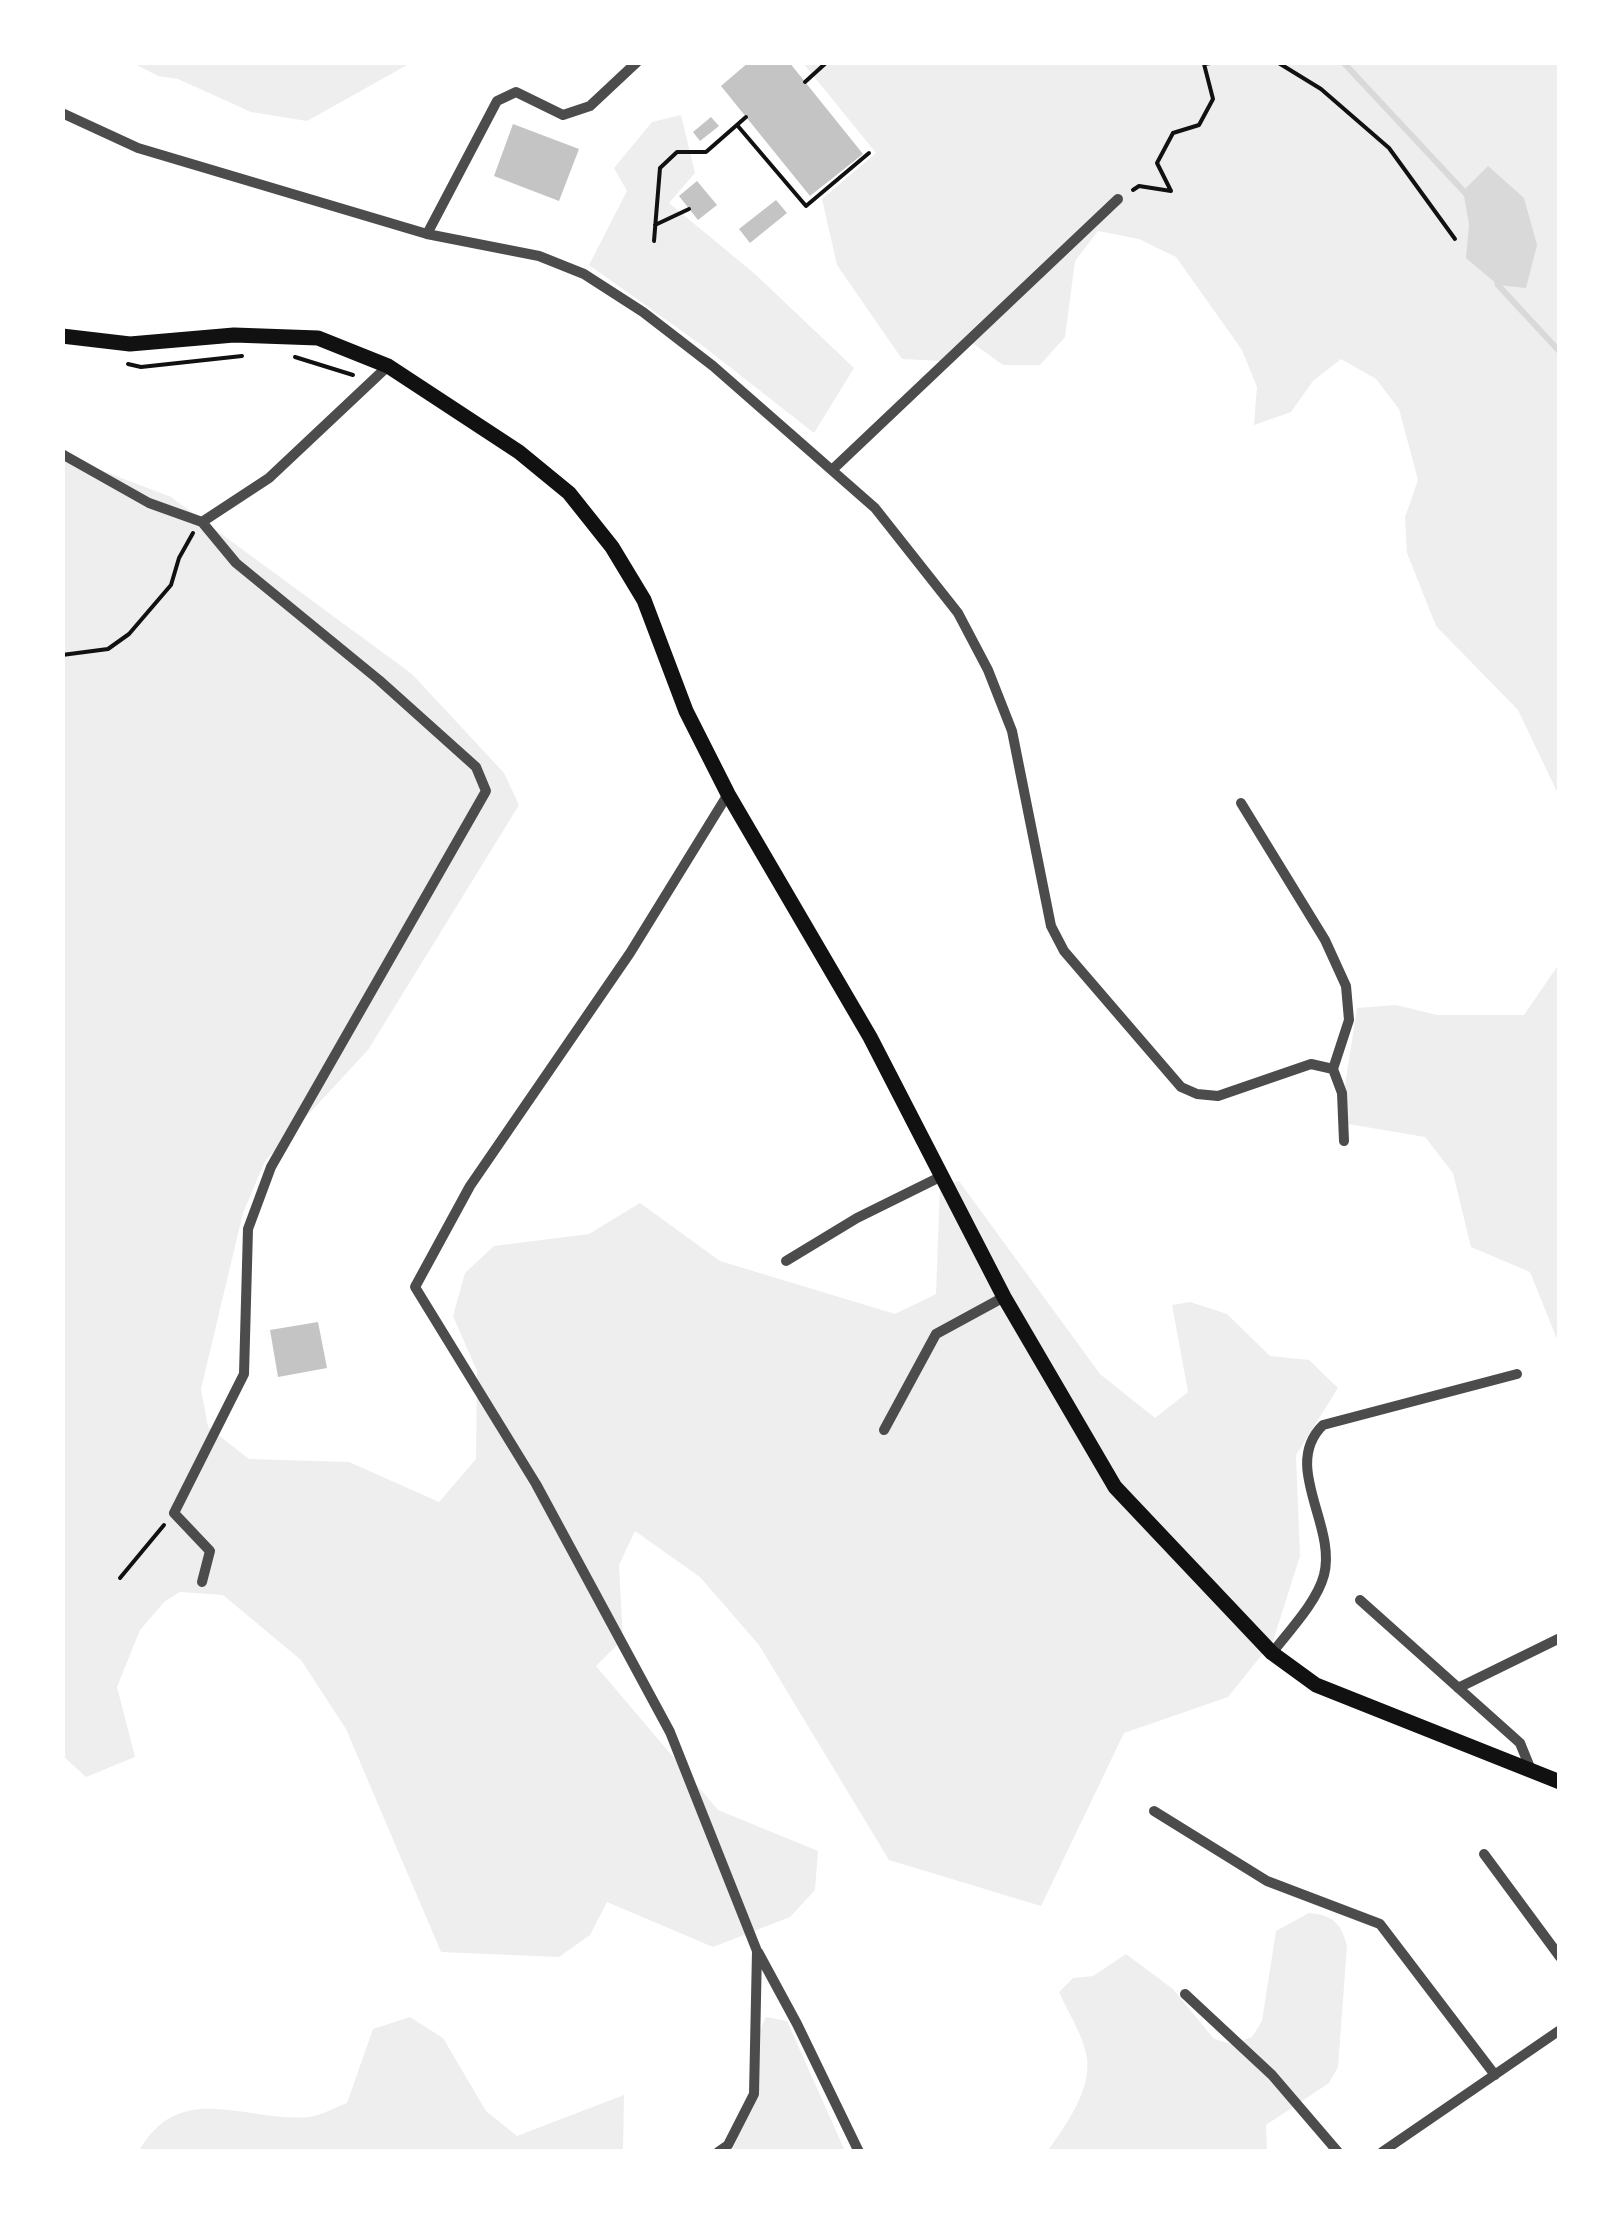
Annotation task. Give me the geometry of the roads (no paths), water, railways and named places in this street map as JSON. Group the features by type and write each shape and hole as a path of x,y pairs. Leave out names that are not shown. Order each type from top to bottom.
{"main road":[{"path":"62,336 130,344 234,334 318,338 388,366 520,452 569,493 612,547 644,600 686,711 728,794 870,1038 1004,1297 1116,1487 1272,1654 1316,1684 1560,1782"}],"street":[{"path":"426,234 497,101 516,92 563,115 590,106 637,62"},
{"path":"62,113 138,148 426,234 539,256 584,274 643,312 713,366 875,508 958,613 988,670 1012,731 1051,926 1064,952 1181,1086 1197,1094 1218,1096 1312,1064 1333,1069"},
{"path":"832,470 1118,200"},
{"path":"202,522 269,478 388,366"},
{"path":"62,454 149,503 202,522 236,563 379,680 476,767 486,791 272,1167 248,1228 244,1374 174,1513 210,1551 202,1582"},
{"path":"728,794 630,953 470,1186 414,1287 536,1484 670,1732 757,1951 859,2152"},
{"path":"1241,803 1325,940 1346,986 1349,1020 1333,1069 1342,1093 1344,1141"},
{"path":"786,1261 857,1218 942,1176"},
{"path":"884,1430 936,1334 1004,1297"},
{"path":"1272,1654 1324,1574 1324,1546 1306,1451 1311,1436 1322,1425 1517,1374"},
{"path":"1360,1600 1520,1743 1532,1770"},
{"path":"1458,1688 1560,1638"},
{"path":"1154,1810 1267,1880 1380,1924 1495,2075"},
{"path":"1484,1854 1560,1957"},
{"path":"718,2152 728,2145 754,2094 757,1951"},
{"path":"1185,1994 1272,2075 1338,2152"},
{"path":"1382,2152 1560,2030"}],"waterway":[{"path":"1343,62 1469,197"},
{"path":"1496,277 1498,285 1560,352"}]}
